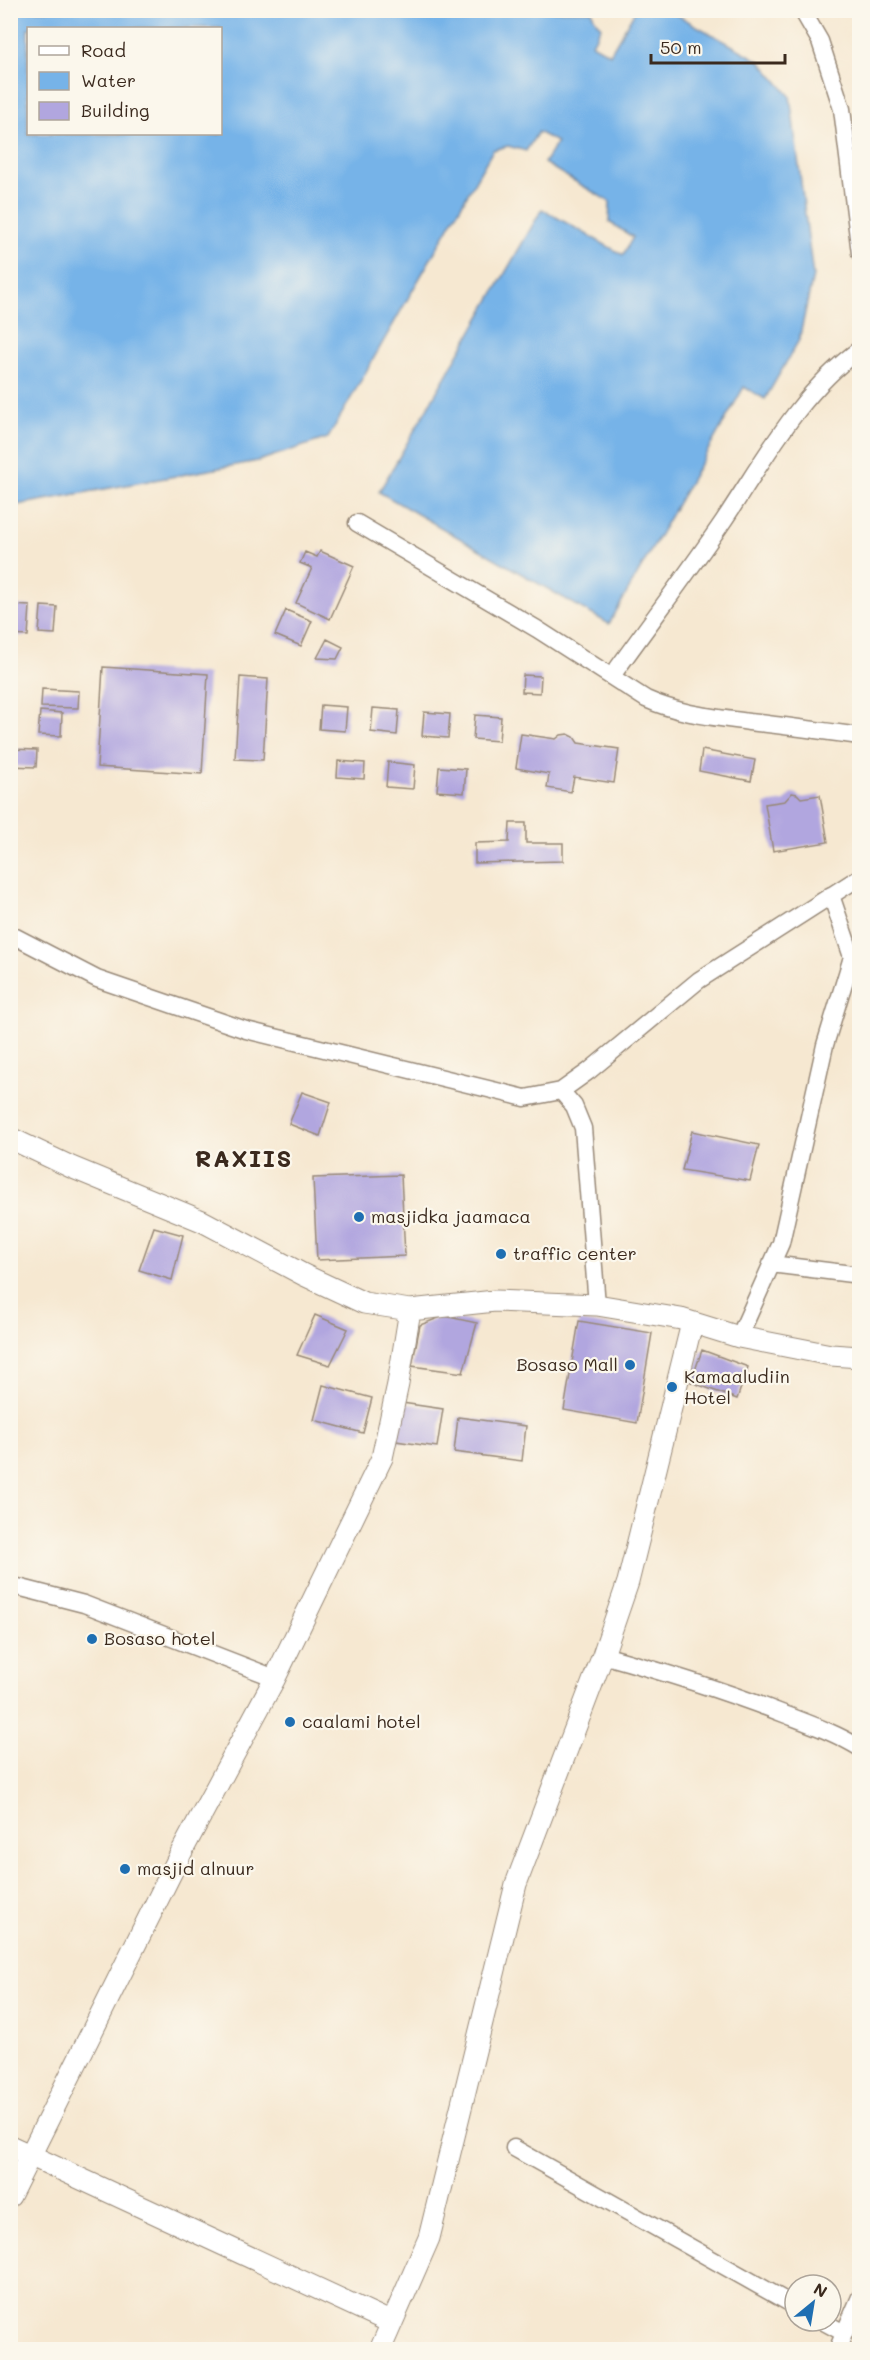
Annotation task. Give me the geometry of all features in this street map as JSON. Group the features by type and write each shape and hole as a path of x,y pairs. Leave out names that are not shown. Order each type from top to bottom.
{"street":[{"path":"802,10 820,41 842,109 860,253"},
{"path":"612,676 806,401 842,362 860,349"},
{"path":"357,523 537,629 646,699 678,711 860,736"},
{"path":"10,934 97,978 246,1030 525,1098 561,1091 589,1071 699,980 860,877"},
{"path":"740,1337 780,1243 825,1045 856,956 831,895"},
{"path":"561,1091 574,1106 583,1128 597,1305"},
{"path":"10,1138 71,1167 213,1226 334,1290 364,1303 410,1310 495,1301 597,1305 692,1323 740,1337 831,1354 860,1357"},
{"path":"771,1264 859,1274"},
{"path":"10,2196 182,1851 275,1678 382,1458 410,1310"},
{"path":"380,2349 429,2238 516,1884 603,1655 628,1582 692,1323"},
{"path":"10,1585 84,1604 275,1678"},
{"path":"603,1655 744,1698 842,1737 860,1748"},
{"path":"10,2146 392,2323"},
{"path":"514,2148 783,2299"},
{"path":"837,2349 860,2297"}],"water":[{"path":"11,10 592,11 601,27 592,44 610,54 635,11 670,11 760,61 790,96 813,276 799,340 765,399 744,387 609,624 379,492 542,209 623,255 633,237 609,222 610,202 544,163 557,142 538,132 526,151 508,146 493,150 328,438 258,461 11,506"}],"building":[{"path":"320,551 354,566 330,619 296,603 312,568 300,563 305,552 317,557"},
{"path":"10,605 30,606 28,636 10,635"},
{"path":"41,606 57,607 55,634 39,633"},
{"path":"286,610 312,621 301,646 275,635"},
{"path":"327,639 343,647 337,659 317,658"},
{"path":"103,667 208,674 202,774 97,767"},
{"path":"523,675 541,676 540,693 522,692"},
{"path":"240,677 268,679 263,760 235,759"},
{"path":"42,689 79,691 78,708 41,707"},
{"path":"321,705 347,707 345,731 319,729"},
{"path":"373,708 399,710 397,735 371,732"},
{"path":"40,711 62,713 61,736 38,735"},
{"path":"424,712 450,714 448,738 422,736"},
{"path":"475,715 501,717 499,741 473,739"},
{"path":"521,734 556,739 568,734 578,743 619,749 614,783 574,777 571,792 547,788 549,774 516,768"},
{"path":"10,749 37,750 36,767 10,766"},
{"path":"702,750 755,760 751,781 699,771"},
{"path":"338,761 365,763 364,779 337,777"},
{"path":"388,762 415,765 413,789 386,787"},
{"path":"439,767 466,769 464,793 437,791"},
{"path":"792,793 801,798 820,795 828,842 773,851 765,804 785,801"},
{"path":"510,823 526,823 526,843 563,843 563,861 475,863 475,843 509,842"},
{"path":"302,1092 331,1102 320,1136 289,1124"},
{"path":"692,1131 759,1145 750,1181 682,1170"},
{"name":"masjidka jaamaca","path":"401,1175 405,1256 317,1260 313,1178"},
{"path":"154,1227 183,1235 172,1280 139,1270"},
{"path":"315,1315 348,1329 330,1365 297,1355"},
{"path":"444,1316 477,1323 463,1373 412,1366 420,1325"},
{"path":"579,1321 652,1333 637,1423 564,1410"},
{"path":"702,1350 748,1367 737,1399 691,1382"},
{"path":"323,1385 372,1398 363,1433 314,1420"},
{"path":"402,1403 443,1409 437,1447 396,1441"},
{"path":"458,1417 526,1426 522,1461 454,1452"}],"place":[{"name":"masjidka jaamaca","path":"359,1217"},
{"name":"traffic center","path":"501,1254"},
{"name":"Bosaso Mall","path":"630,1365"},
{"name":"Kamaaludiin Hotel","path":"672,1387"},
{"name":"Bosaso hotel","path":"92,1639"},
{"name":"caalami hotel","path":"290,1722"},
{"name":"masjid alnuur","path":"125,1869"}],"district":[{"name":"RAXIIS","path":"244,1159"}]}
